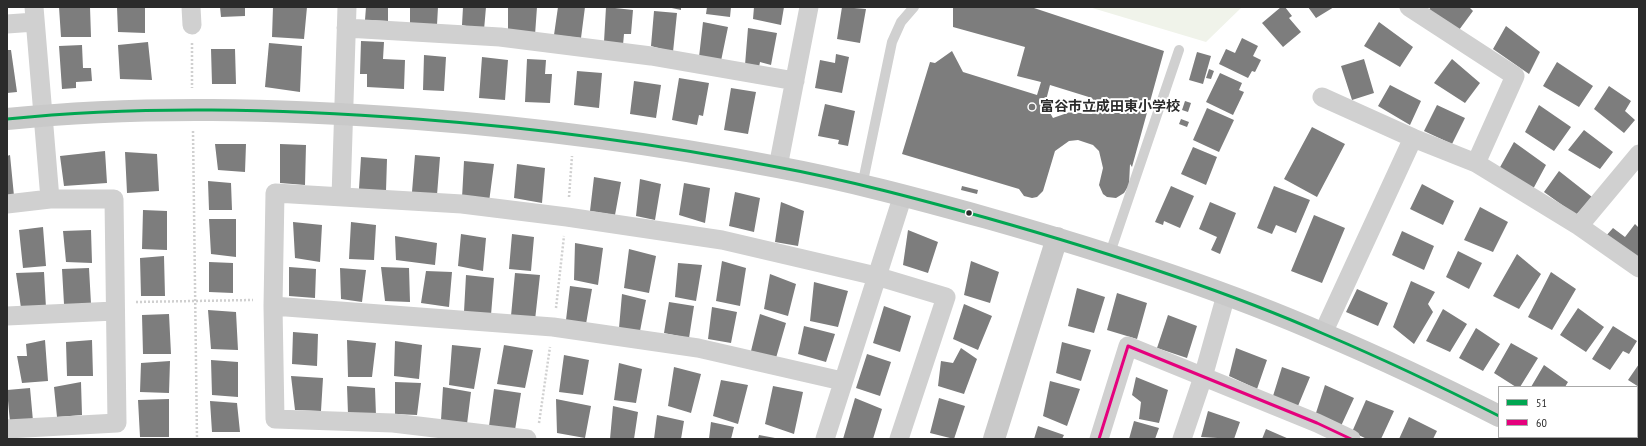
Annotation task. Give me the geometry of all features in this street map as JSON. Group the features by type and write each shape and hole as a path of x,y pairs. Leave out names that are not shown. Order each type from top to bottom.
{"street":[{"path":"341,197 347,7"},
{"path":"778,167 809,7"},
{"path":"1409,7 1515,76 1476,163"},
{"path":"7,24 35,15 42,116 50,199"},
{"path":"346,28 500,37 651,56 795,81"},
{"path":"1322,97 1412,138 1476,163 1579,226 1639,268"},
{"path":"7,120 42,116 192,109 343,113 574,134 778,167 903,195 1056,238 1226,295 1323,333 1498,416"},
{"path":"1323,333 1412,138"},
{"path":"1579,226 1639,154"},
{"path":"527,439 392,423 275,419 273,303 275,193 462,204 567,217 722,240 876,276 946,297 899,439"},
{"path":"825,439 842,381 903,195"},
{"path":"7,204 50,199 114,199 117,423 7,429"},
{"path":"994,439 1056,238"},
{"path":"1182,439 1203,377 1226,295"},
{"path":"273,303 553,327 698,348 842,381"},
{"path":"7,316 115,307"},
{"path":"1099,439 1128,346 1317,423 1351,439"}],"lane":[{"path":"862,186 892,42 901,22 914,7"},
{"path":"1109,256 1179,50"}],"path":[{"path":"192,16 192,93"},
{"path":"193,129 197,439"},
{"path":"539,424 567,217 573,150"},
{"path":"115,307 196,299 273,303"}],"shaded area":[{"path":"1089,7 1242,7 1206,42"}],"building":[{"path":"59,7 90,7 91,37 61,37"},
{"path":"117,7 145,7 145,33 118,32"},
{"path":"220,7 245,7 245,16 221,17"},
{"path":"273,7 307,7 304,39 272,37"},
{"path":"366,7 388,7 388,21 365,20"},
{"path":"410,7 438,7 437,25 410,23"},
{"path":"463,7 486,7 484,30 462,25"},
{"path":"508,7 537,7 535,35 508,32"},
{"path":"558,7 585,7 581,38 554,35"},
{"path":"606,7 633,10 631,34 624,34 623,45 604,42"},
{"path":"667,7 681,7 681,10"},
{"path":"707,7 731,7 730,17 706,14"},
{"path":"754,7 784,7 781,25 753,19"},
{"path":"842,7 866,9 860,43 837,39"},
{"path":"953,7 1031,7 1164,51 1132,167 1130,164 1129,185 1124,193 1116,198 1107,197 1103,194 1099,185 1103,168 1099,151 1093,145 1078,140 1069,141 1055,151 1043,191 1037,197 1032,198 1024,196 1019,189 902,154 930,62 935,63 952,51 963,72 1037,95 1041,82 1017,76 1025,47 953,27","holes":["1050,85 1092,98 1095,103 1092,114 1070,112 1053,118 1045,104"]},
{"path":"1281,7 1285,7 1292,16 1289,18 1301,32 1283,47 1262,23"},
{"path":"1308,7 1334,7 1316,18"},
{"path":"1431,7 1469,7 1473,11 1459,30 1428,11"},
{"path":"654,11 677,13 673,52 651,46"},
{"path":"703,22 728,27 721,61 699,57"},
{"path":"1379,22 1413,47 1400,67 1364,46"},
{"path":"1506,26 1540,52 1529,74 1493,49"},
{"path":"748,28 777,33 771,65 760,62 759,67 745,65"},
{"path":"1242,38 1258,46 1253,56 1261,60 1255,72 1252,71 1248,78 1219,64 1226,49 1235,53"},
{"path":"361,41 384,42 383,59 405,60 404,89 367,87 367,74 360,74"},
{"path":"148,42 152,80 120,79 118,45"},
{"path":"269,43 302,46 300,92 265,87"},
{"path":"82,45 83,68 91,68 92,81 76,82 76,88 62,89 59,46"},
{"path":"211,49 235,49 236,84 212,84"},
{"path":"7,50 11,50 17,92 7,93"},
{"path":"1197,52 1211,56 1203,84 1189,80"},
{"path":"836,54 849,57 842,93 815,88 820,60 835,63"},
{"path":"424,55 446,57 444,91 423,90"},
{"path":"482,57 508,60 505,100 479,98"},
{"path":"527,59 546,60 545,74 552,74 550,103 525,102"},
{"path":"1364,59 1374,93 1352,100 1341,66"},
{"path":"1452,59 1480,83 1465,103 1434,83"},
{"path":"1557,62 1593,86 1579,107 1543,86"},
{"path":"1209,69 1214,71 1211,79 1206,78"},
{"path":"577,71 602,73 599,108 574,105"},
{"path":"1220,73 1242,83 1239,90 1244,92 1233,115 1206,102"},
{"path":"679,78 709,83 703,116 699,115 697,125 672,120"},
{"path":"634,81 661,85 656,118 630,114"},
{"path":"1390,85 1421,101 1410,125 1378,106"},
{"path":"1609,86 1631,101 1625,111 1635,120 1624,133 1594,109"},
{"path":"731,88 756,92 748,134 724,130"},
{"path":"1185,101 1191,103 1188,112 1182,110"},
{"path":"825,104 855,111 848,146 838,144 839,140 818,136"},
{"path":"1437,105 1465,118 1452,144 1424,131"},
{"path":"1539,105 1571,127 1554,151 1525,132"},
{"path":"1207,108 1234,120 1219,152 1193,140"},
{"path":"1181,119 1189,122 1187,127 1179,124"},
{"path":"1312,127 1345,144 1317,197 1284,179"},
{"path":"1584,130 1613,152 1600,169 1568,150"},
{"path":"1514,142 1546,165 1532,191 1499,169"},
{"path":"215,144 246,144 245,172 218,170"},
{"path":"280,144 306,145 305,185 280,183"},
{"path":"1193,147 1217,157 1206,185 1181,174"},
{"path":"105,151 107,183 64,186 60,156"},
{"path":"125,152 157,154 159,191 127,193"},
{"path":"10,155 14,196 7,197 7,156"},
{"path":"415,155 440,157 437,195 412,192"},
{"path":"361,157 387,159 386,191 359,189"},
{"path":"464,161 494,164 489,202 462,198"},
{"path":"517,164 545,168 542,203 514,198"},
{"path":"1559,171 1592,197 1576,215 1544,192"},
{"path":"594,177 621,182 615,215 590,211"},
{"path":"640,179 661,184 655,220 636,216"},
{"path":"208,181 231,183 232,210 209,210"},
{"path":"684,183 710,188 705,223 679,215"},
{"path":"1422,184 1454,201 1443,225 1410,209"},
{"path":"962,186 978,190 977,194 961,190"},
{"path":"1171,186 1194,196 1180,228 1164,221 1163,225 1155,222"},
{"path":"1274,186 1310,200 1296,233 1276,225 1272,234 1257,228"},
{"path":"735,192 760,198 754,232 729,226"},
{"path":"781,202 804,211 798,246 775,242"},
{"path":"1210,202 1236,213 1220,254 1211,250 1217,237 1199,229"},
{"path":"1480,207 1508,222 1493,252 1464,240"},
{"path":"143,210 167,211 167,250 142,249"},
{"path":"1314,215 1345,228 1322,283 1291,271"},
{"path":"209,219 236,219 236,257 211,254"},
{"path":"293,222 322,225 320,262 295,258"},
{"path":"351,222 376,225 374,260 349,259"},
{"path":"1635,224 1639,228 1639,260 1605,237 1613,228 1625,237"},
{"path":"43,227 46,266 23,268 19,230"},
{"path":"91,230 92,263 66,262 63,231"},
{"path":"908,230 938,242 928,273 903,265"},
{"path":"1402,231 1434,246 1424,270 1392,255"},
{"path":"461,234 486,238 483,271 458,266"},
{"path":"512,234 534,237 531,271 509,269"},
{"path":"395,236 437,243 435,265 396,260"},
{"path":"575,243 603,248 598,285 574,280"},
{"path":"629,249 656,256 649,293 624,288"},
{"path":"1458,251 1482,263 1469,289 1446,277"},
{"path":"1517,254 1541,274 1519,309 1493,296"},
{"path":"164,256 165,296 141,296 140,258"},
{"path":"722,261 746,268 740,306 716,301"},
{"path":"971,261 999,272 990,303 964,295"},
{"path":"209,262 233,263 233,293 209,292"},
{"path":"678,263 702,265 696,301 675,297"},
{"path":"289,267 316,269 315,298 289,296"},
{"path":"381,267 409,268 410,302 385,301"},
{"path":"89,268 91,304 64,304 62,269"},
{"path":"340,268 366,270 362,302 341,299"},
{"path":"426,271 452,272 449,307 421,303"},
{"path":"44,272 46,308 21,308 16,273"},
{"path":"1551,272 1576,289 1552,330 1528,317"},
{"path":"515,273 540,275 535,320 511,316"},
{"path":"770,274 796,284 788,316 764,309"},
{"path":"466,275 494,278 491,315 464,312"},
{"path":"1411,281 1435,292 1428,304 1433,312 1414,344 1393,327"},
{"path":"814,282 848,291 838,327 810,321"},
{"path":"570,286 592,289 586,324 566,320"},
{"path":"1077,288 1105,297 1094,333 1068,326"},
{"path":"1357,289 1388,303 1378,326 1346,312"},
{"path":"1117,293 1147,303 1137,339 1107,330"},
{"path":"622,294 646,300 640,331 619,328"},
{"path":"669,302 694,306 689,338 664,333"},
{"path":"964,304 992,316 978,350 953,339"},
{"path":"884,306 911,316 900,352 873,343"},
{"path":"712,307 737,312 731,343 708,339"},
{"path":"1578,308 1604,327 1586,352 1560,335"},
{"path":"1443,309 1467,324 1450,352 1426,341"},
{"path":"208,310 236,312 238,350 211,349"},
{"path":"169,314 171,354 143,354 142,315"},
{"path":"760,314 786,323 776,358 751,351"},
{"path":"1168,315 1197,326 1187,358 1157,348"},
{"path":"804,326 835,334 826,362 798,354"},
{"path":"1613,326 1637,341 1629,354 1623,351 1610,370 1592,359"},
{"path":"1476,328 1500,344 1483,371 1459,358"},
{"path":"293,332 318,334 317,366 292,364"},
{"path":"45,340 48,381 22,383 17,356 27,356 26,344"},
{"path":"92,340 93,376 67,376 66,342"},
{"path":"347,340 376,343 372,377 348,377"},
{"path":"395,341 422,345 419,379 394,376"},
{"path":"1062,342 1091,350 1081,381 1056,373"},
{"path":"1511,343 1538,358 1521,386 1514,386 1494,373"},
{"path":"452,345 481,348 474,389 449,385"},
{"path":"504,345 533,350 525,388 497,384"},
{"path":"961,348 977,359 964,394 938,386 941,361 953,363"},
{"path":"1236,348 1267,360 1257,389 1229,376"},
{"path":"867,354 891,362 880,396 856,388"},
{"path":"564,355 589,360 583,395 559,392"},
{"path":"211,360 238,362 238,397 212,395"},
{"path":"170,361 169,393 140,392 141,363"},
{"path":"619,363 642,369 636,403 614,400"},
{"path":"1639,364 1639,387 1628,380"},
{"path":"1544,365 1568,382 1566,386 1532,386"},
{"path":"674,367 701,374 691,413 668,406"},
{"path":"1282,367 1310,377 1298,406 1273,396"},
{"path":"291,376 323,378 321,411 295,410"},
{"path":"1136,377 1168,390 1159,423 1139,419 1141,402 1132,395"},
{"path":"721,380 748,385 738,424 713,416"},
{"path":"1050,381 1080,389 1067,426 1043,416"},
{"path":"81,382 82,415 57,417 54,387"},
{"path":"395,382 421,383 417,415 395,414"},
{"path":"1325,385 1354,398 1341,426 1315,416"},
{"path":"347,386 375,388 376,416 348,414"},
{"path":"773,386 803,392 794,434 765,424"},
{"path":"443,387 471,392 467,424 441,420"},
{"path":"30,388 33,421 10,422 7,390"},
{"path":"494,389 521,393 515,430 489,426"},
{"path":"855,398 882,409 873,439 843,439"},
{"path":"939,398 965,406 954,439 930,433"},
{"path":"169,399 169,437 140,437 138,400"},
{"path":"556,399 591,406 585,438 557,433"},
{"path":"1366,400 1394,411 1381,439 1367,439 1352,432"},
{"path":"210,401 237,403 240,432 212,432"},
{"path":"613,406 638,412 634,439 610,439"},
{"path":"1208,411 1240,422 1234,439 1201,437"},
{"path":"657,415 684,421 681,439 654,439"},
{"path":"1638,416 1639,416 1638,430"},
{"path":"1409,417 1437,431 1433,439 1399,439"},
{"path":"1134,421 1159,428 1155,439 1129,439"},
{"path":"711,422 734,427 731,439 709,439"},
{"path":"1038,426 1064,435 1062,439 1034,439"},
{"path":"1266,429 1289,439 1262,439"},
{"path":"759,435 775,438 775,439 758,439"},
{"path":"1620,438 1632,438 1631,439"}],"transit line":[{"name":"51","path":"7,119 160,110 263,111 417,119 507,127 642,144 804,172 883,190 987,218 1158,270 1283,317 1456,394 1498,415"},
{"name":"60","path":"1099,439 1128,346 1317,423 1351,439"}],"place":[{"name":"富谷市立成田東小学校","path":"1032,107"}]}
